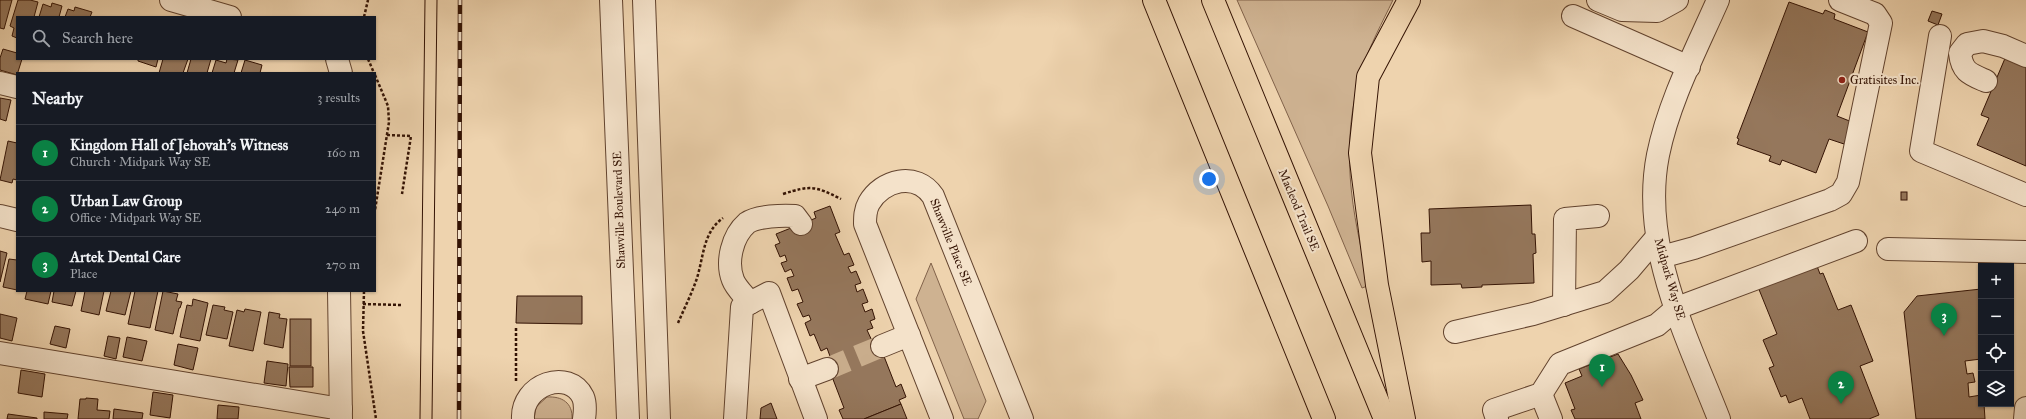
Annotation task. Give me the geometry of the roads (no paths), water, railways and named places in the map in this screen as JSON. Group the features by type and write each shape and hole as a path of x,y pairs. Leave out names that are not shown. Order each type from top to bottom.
{"highway":[{"path":"1154,0 1324,419"},
{"name":"Macleod Trail SE","path":"1213,0 1385,419"},
{"path":"1404,419 1377,285 1360,153 1368,77 1409,0"}],"street":[{"path":"171,0 227,16"},
{"name":"Shawville Boulevard SE","path":"611,0 628,419"},
{"path":"644,0 659,419"},
{"path":"1598,0 1622,10 1657,11 1671,4"},
{"path":"1639,0 1671,4"},
{"name":"Midpark Way SE","path":"1718,0 1674,104 1658,156 1655,192 1659,247 1677,308 1720,419"},
{"path":"1455,332 1533,314 1606,292 1628,270 1659,247 1701,246 1830,200 1841,194 1848,182 1881,23 1875,14 1840,0"},
{"path":"1573,16 1689,67"},
{"path":"1940,36 1921,151 2026,195"},
{"path":"1986,81 1970,74 1961,65 1960,53 1967,44 1983,41 2003,46 2026,56"},
{"path":"337,60 342,72"},
{"path":"0,83 16,87"},
{"name":"Shawville Place SE","path":"942,419 865,224 866,208 874,195 887,185 904,181 920,184 933,196 1022,419"},
{"path":"750,303 733,280 730,257 736,236 748,222 766,217 783,215 795,216 800,224"},
{"path":"0,216 16,220"},
{"path":"1564,305 1565,219 1598,216"},
{"path":"1497,419 1494,410 1541,394 1560,364 1657,325 1677,308 1856,241"},
{"path":"1888,250 2026,252"},
{"path":"0,353 341,414 339,292"},
{"path":"735,419 742,307 768,294 816,419"},
{"path":"882,346 909,335"},
{"path":"800,379 827,369"},
{"path":"523,419 525,403 530,394 540,386 559,382 571,386 581,393 585,403 584,419"},
{"path":"1541,394 1550,419"},
{"path":"2025,419 2026,408"}],"tunnel":[{"path":"827,369 882,346"}],"tram line":[{"path":"420,419 425,0"},
{"path":"432,419 437,0"}],"railway":[{"path":"459,419 460,0"}],"place":[{"name":"Gratisites Inc.","path":"1842,80"},
{"name":"Artek Dental Care","path":"1944,336"},
{"name":"Kingdom Hall of Jehovah's Witness","path":"1602,387"},
{"name":"Urban Law Group","path":"1841,404"}]}
